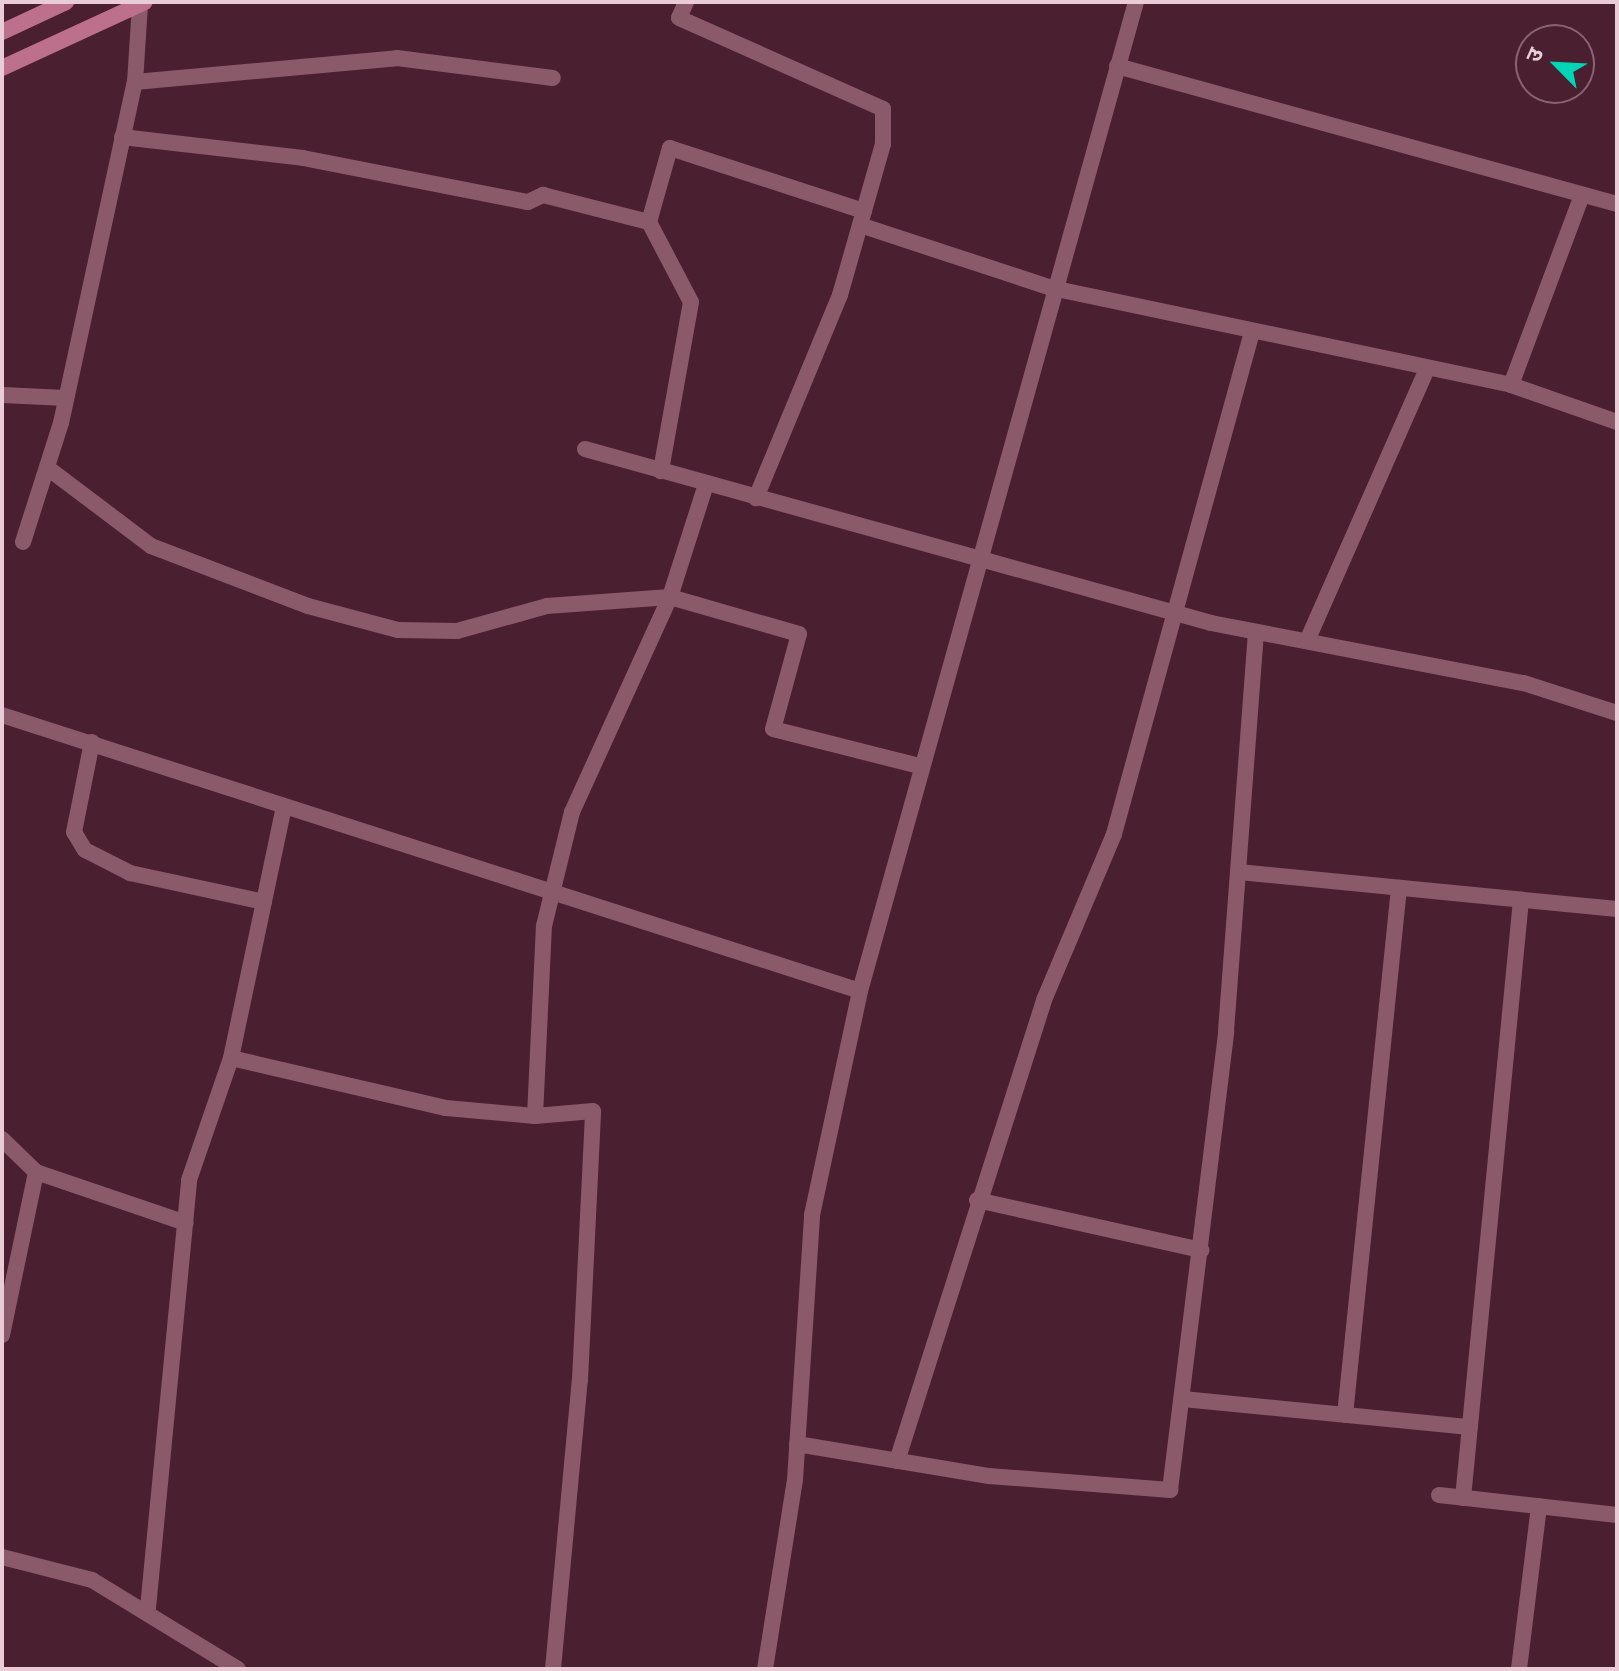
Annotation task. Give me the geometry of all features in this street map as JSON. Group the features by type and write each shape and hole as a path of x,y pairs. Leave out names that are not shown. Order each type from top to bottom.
{"street":[{"path":"2,32 66,2"},
{"path":"686,2 679,18 883,109 883,144 840,295 756,498"},
{"path":"765,1669 797,1444 812,1215 860,991 919,766 985,562 1052,288 1136,2"},
{"path":"2,68 143,3"},
{"path":"23,542 49,469 66,398 135,82 143,3"},
{"path":"135,82 397,58 553,78"},
{"path":"1117,66 1617,204"},
{"path":"122,137 303,158 528,202 543,195 649,222"},
{"path":"661,471 691,302 649,222 670,148 1052,288 1511,385 1617,422"},
{"path":"1511,385 1582,195"},
{"path":"897,1461 977,1200 1044,1000 1114,834 1252,332"},
{"path":"1307,641 1427,369"},
{"path":"2,395 66,398"},
{"path":"585,449 1174,613 1256,632 1524,683 1617,713"},
{"path":"49,469 151,546 308,606 398,630 457,631 547,606 670,597 799,634 773,729 919,766"},
{"path":"535,1116 552,895 572,812 670,597 706,484"},
{"path":"797,1444 989,1476 1170,1490 1201,1250 1239,872 1256,632"},
{"path":"2,715 552,895 860,991"},
{"path":"92,742 74,832 85,850 130,873 264,902"},
{"path":"148,1608 189,1180 231,1058 284,807"},
{"path":"1239,872 1617,909"},
{"path":"1345,1415 1399,888"},
{"path":"1463,1498 1521,900"},
{"path":"231,1058 446,1108 535,1116 593,1111 580,1380 553,1669"},
{"path":"2,1139 36,1172 186,1223"},
{"path":"2,1335 36,1172"},
{"path":"977,1200 1201,1250"},
{"path":"1183,1399 1470,1427"},
{"path":"1439,1495 1617,1515"},
{"path":"1519,1669 1539,1506"},
{"path":"2,1557 92,1580 148,1608 238,1669"}]}
